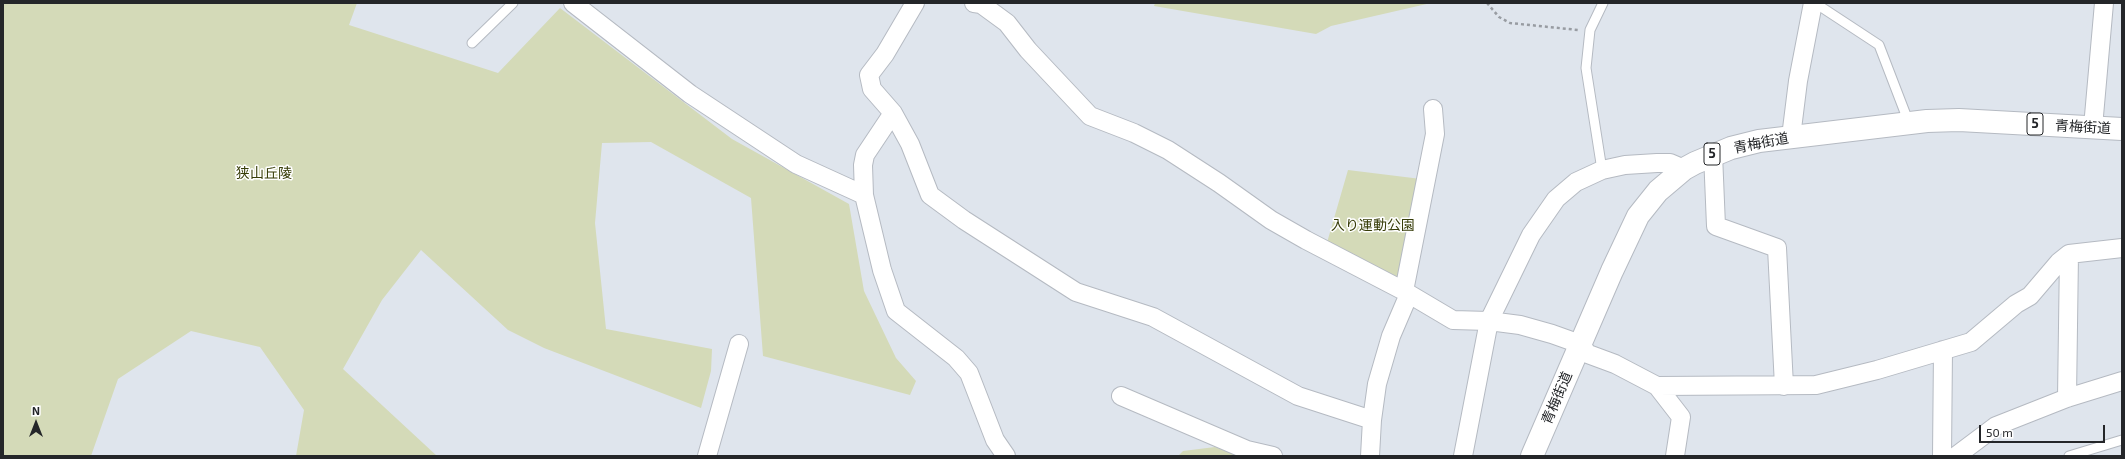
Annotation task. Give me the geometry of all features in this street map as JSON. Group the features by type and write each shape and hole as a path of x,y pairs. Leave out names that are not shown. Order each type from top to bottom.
{"main road":[{"name":"青梅街道","path":"1532,456 1580,344 1638,216 1658,191 1684,169 1713,154 1752,143 1909,123 1959,120 2122,129"}],"street":[{"path":"572,3 690,94 796,164 864,195"},
{"path":"915,3 885,54 869,76 872,89 893,113 910,144 930,195 977,229 1076,292 1153,317 1298,396 1372,420"},
{"path":"974,3 981,4 1007,23 1028,50 1090,116 1152,141 1219,183 1271,220 1453,320 1490,321 1527,327 1580,344 1588,354 1615,364 1658,386 1681,417 1675,456"},
{"path":"1791,137 1798,81 1814,3"},
{"path":"2093,127 2104,3"},
{"path":"1370,456 1372,420 1377,384 1391,336 1406,293 1439,130 1433,110"},
{"path":"893,113 866,155 863,166 864,195 882,270 896,311 956,358 970,373 994,448 1006,456"},
{"path":"1713,154 1716,226 1777,248 1784,386"},
{"path":"1463,456 1490,321 1531,235 1556,199 1576,182 1602,170 1626,165 1657,163 1670,163 1684,169"},
{"path":"1658,386 1816,385 1877,370 1971,342 2016,304 2030,296 2059,262 2069,254 2122,248"},
{"path":"2067,398 2069,254"},
{"path":"708,456 739,344"},
{"path":"1942,456 1943,350"},
{"path":"1956,456 1996,426 2067,398 2122,381"},
{"path":"1121,396 1247,450 1272,456"}],"lane":[{"path":"472,43 513,3"},
{"path":"1602,170 1586,68 1590,30 1603,3"},
{"path":"1814,3 1879,45 1909,123"},
{"path":"2069,456 2122,440"}],"path":[{"path":"1487,3 1498,17 1510,22 1542,27 1590,30"}],"green space":[{"name":"狭山丘陵","path":"3,3 357,3 349,25 498,73 560,8 732,139 849,204 864,291 896,358 916,381 910,395 763,356 751,198 651,142 602,143 595,223 606,329 712,349 711,371 701,408 544,348 508,330 421,250 382,300 343,369 437,456 296,456 304,410 260,347 191,331 118,379 91,456 3,456"},
{"path":"1155,3 1431,3 1331,26 1316,34 1154,6"},
{"name":"入り運動公園","path":"1348,170 1421,179 1402,280 1326,246"},
{"path":"1215,447 1238,456 1178,456 1183,451"}]}
